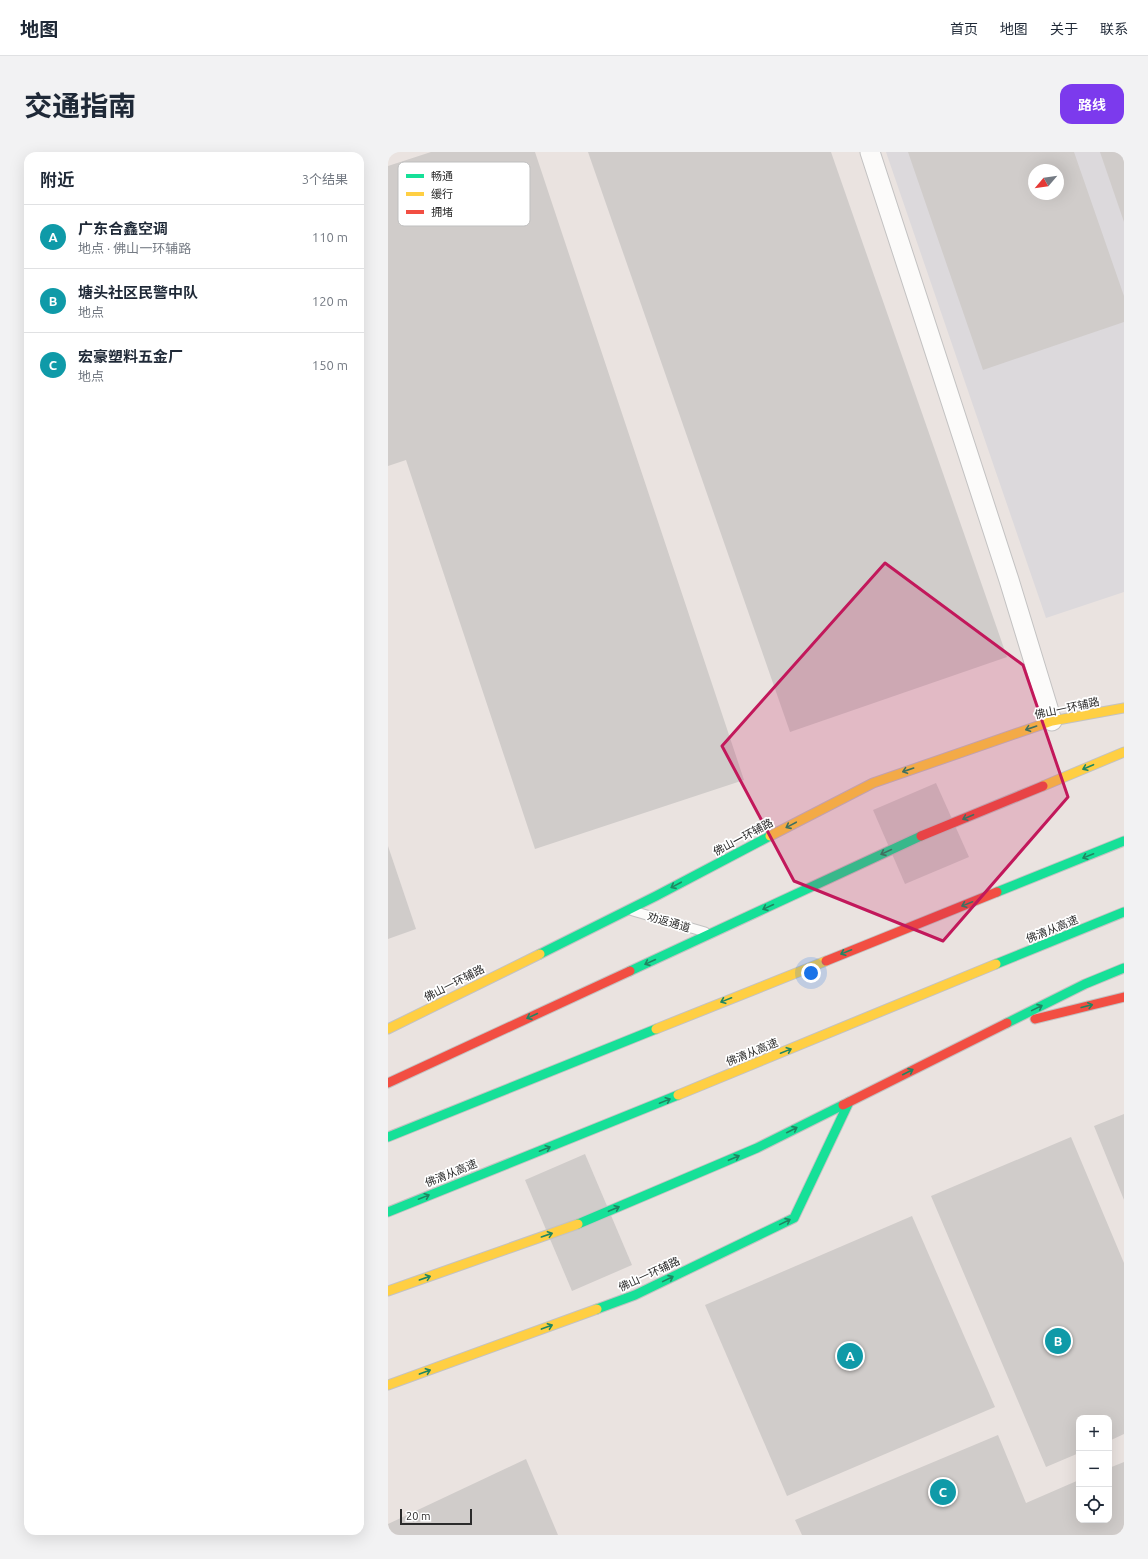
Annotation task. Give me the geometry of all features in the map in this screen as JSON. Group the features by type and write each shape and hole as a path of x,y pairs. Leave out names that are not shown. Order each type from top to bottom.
{"main road":[{"name":"佛山一环辅路","path":"388,1029 628,910 873,783 1052,721 1124,708"},
{"path":"388,1082 921,836 1124,752"},
{"path":"388,1136 1124,841"},
{"name":"佛清从高速","path":"388,1212 657,1104 1124,912"},
{"path":"388,1291 578,1224 758,1148 1085,984 1124,968"},
{"path":"994,1029 1124,997"},
{"name":"佛山一环辅路","path":"388,1384 635,1295 794,1218 849,1102"}],"street":[{"path":"870,152 1007,572 1052,721"}],"lane":[{"name":"劝返通道","path":"628,910 710,934"}],"highlighted area":[{"path":"885,563 1023,665 1068,797 943,941 794,881 722,746"}],"shaded area":[{"path":"886,152 1124,152 1124,592 1046,618"}],"building":[{"path":"431,152 535,152 744,780 535,849 406,460 388,466 388,166 398,163 398,226 530,226 530,162 400,162"},
{"path":"588,152 831,152 1007,657 790,732"},
{"path":"908,152 1074,152 1124,296 1124,322 983,370"},
{"path":"1100,152 1124,152 1124,222"},
{"path":"936,783 969,857 905,884 873,810"},
{"path":"388,846 416,929 388,939"},
{"path":"1124,1114 1124,1200 1094,1126"},
{"path":"1071,1137 1124,1263 1124,1434 1112,1440 1112,1415 1076,1415 1076,1454 1046,1467 931,1196"},
{"path":"585,1154 632,1265 572,1291 525,1180"},
{"path":"912,1216 995,1407 787,1496 705,1305"},
{"path":"998,1435 1026,1503 1076,1481 1076,1523 1112,1523 1112,1467 1124,1462 1124,1535 802,1535 795,1520"},
{"path":"526,1459 558,1535 388,1535 388,1524"}],"traffic: fast":[{"path":"540,954 656,896 770,836"},
{"path":"630,971 921,836"},
{"path":"997,892 1124,841"},
{"path":"996,964 1124,912"},
{"path":"1007,1023 1085,984 1124,968"},
{"path":"388,1137 656,1029"},
{"path":"388,1212 678,1095"},
{"path":"597,1309 635,1295 794,1218 849,1102"},
{"path":"578,1224 757,1148 843,1105"}],"traffic: slow":[{"path":"770,836 873,783 1052,721 1124,708"},
{"path":"1043,786 1124,752"},
{"path":"388,1029 540,954"},
{"path":"656,1029 826,961"},
{"path":"678,1095 996,964"},
{"path":"388,1291 578,1224"},
{"path":"388,1385 597,1309"}],"traffic: jam":[{"path":"921,836 1043,786"},
{"path":"826,961 997,892"},
{"path":"388,1083 630,971"},
{"path":"1035,1019 1124,997"},
{"path":"843,1105 1007,1023"}],"place":[{"name":"塘头社区民警中队","path":"1058,1341"},
{"name":"广东合鑫空调","path":"850,1356"},
{"name":"宏豪塑料五金厂","path":"943,1492"}]}
